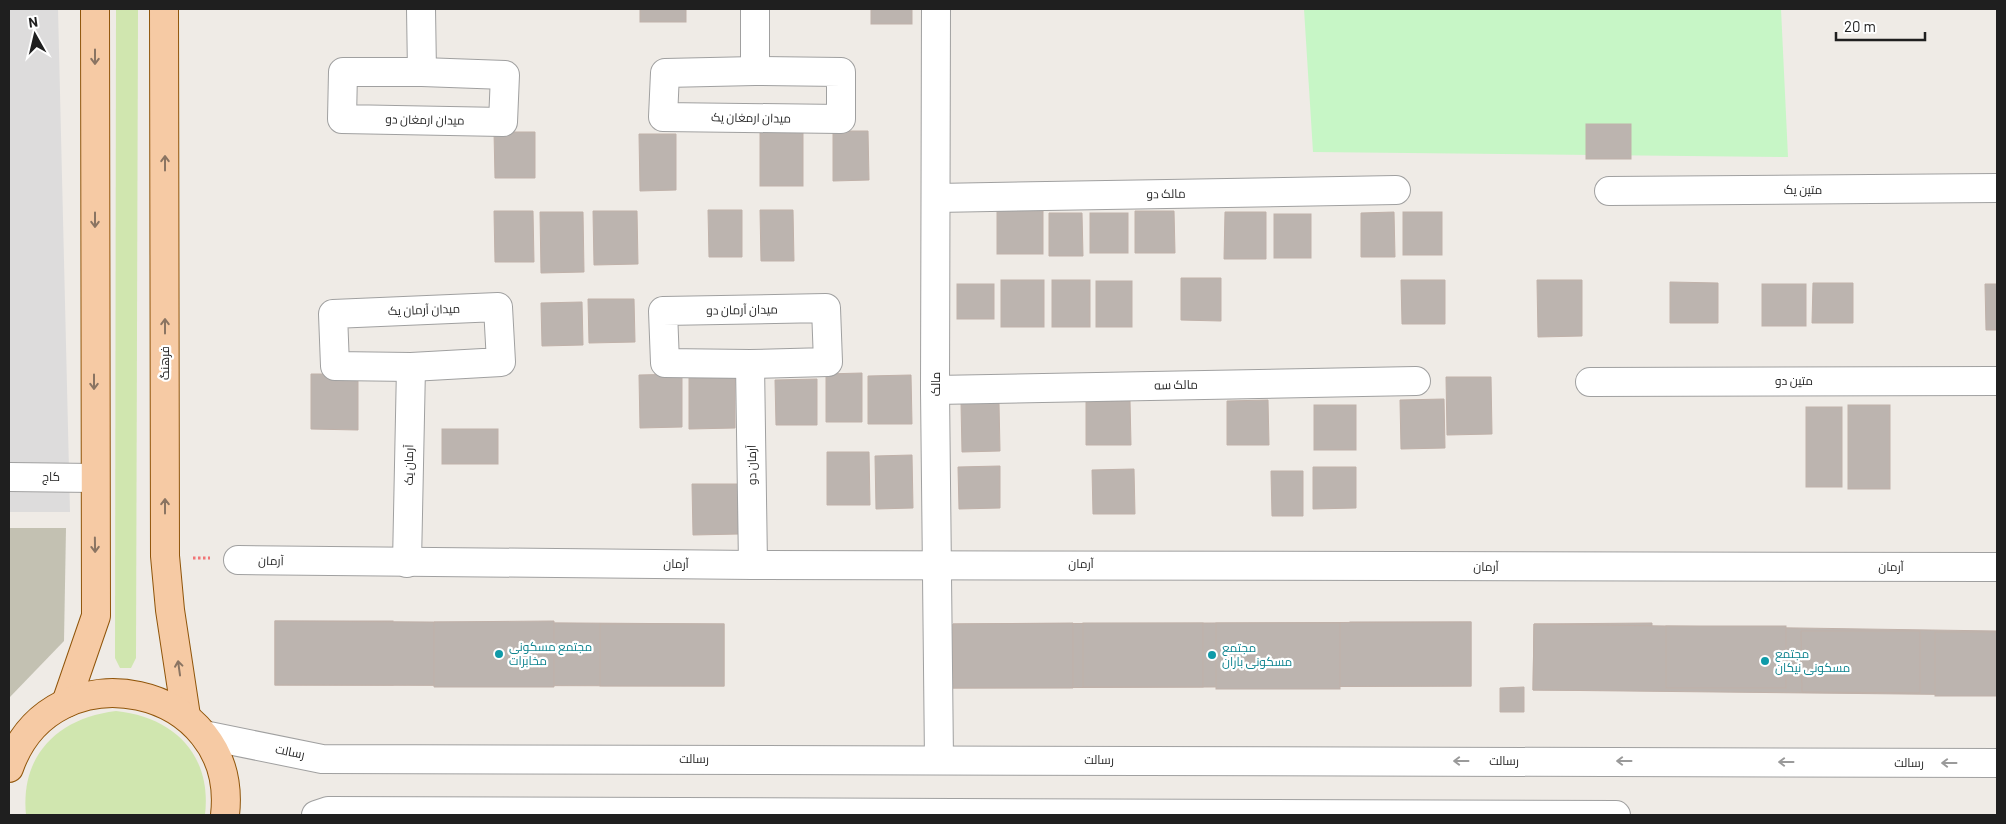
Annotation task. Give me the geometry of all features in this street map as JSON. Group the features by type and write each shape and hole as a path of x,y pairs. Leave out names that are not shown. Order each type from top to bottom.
{"main road":[{"path":"66,703 96,616 94,478 95,9"},
{"name":"فرهنگ","path":"164,9 165,556 170,610 195,726"},
{"path":"9,768 14,755 27,734 44,716 66,703 90,695 123,693 140,695 163,703 195,726 216,755 224,779 227,804 225,815"}],"street":[{"path":"422,9 422,72"},
{"path":"754,9 755,71"},
{"name":"مالک","path":"936,9 936,390 939,760"},
{"name":"میدان ارمغان یک","path":"755,71 841,72 841,119 663,117 665,73 755,71"},
{"name":"میدان ارمغان دو","path":"344,72 422,72 505,75 503,122 342,119 344,72"},
{"name":"متین یک","path":"1608,191 1997,188"},
{"name":"مالک دو","path":"936,198 1396,190"},
{"name":"میدان آرمان یک","path":"498,307 501,362 410,367 335,366 333,314 498,307"},
{"name":"میدان آرمان دو","path":"826,308 828,362 750,364 665,363 663,311 826,308"},
{"name":"آرمان دو","path":"750,364 753,565"},
{"name":"آرمان یک","path":"406,563 410,367"},
{"name":"مالک سه","path":"936,390 1416,381"},
{"name":"متین دو","path":"1590,382 1997,381"},
{"name":"کاج","path":"9,477 94,478"},
{"name":"آرمان","path":"238,560 753,565 1997,567"},
{"name":"رسالت","path":"195,726 322,759 1997,763"},
{"path":"316,815 328,811 1616,815"}],"path":[{"path":"165,556 238,560"}],"shaded area":[{"path":"9,9 58,9 70,512 9,512"},
{"path":"9,528 66,528 64,641 9,698"}],"green space":[{"path":"116,9 138,9 136,658 131,668 120,668 115,658"},
{"path":"1304,9 1781,9 1788,157 1313,152"},
{"path":"116,711 155,721 185,743 195,757 202,774 206,794 205,815 26,815 26,794 29,774 47,743 60,731 77,722 95,715"}],"building":[{"path":"640,9 686,9 686,22 640,22"},
{"path":"871,9 912,9 912,24 871,24"},
{"path":"1586,124 1631,124 1631,159 1586,159"},
{"path":"833,131 868,131 869,180 833,181"},
{"path":"494,132 535,132 535,178 495,178"},
{"path":"760,132 803,132 803,186 760,186"},
{"path":"639,134 676,134 676,190 640,191"},
{"path":"708,210 742,210 742,257 709,257"},
{"path":"760,210 793,210 794,261 761,261"},
{"path":"997,210 1043,210 1043,254 997,254"},
{"path":"494,211 533,211 534,262 495,262"},
{"path":"593,211 637,211 638,264 594,265"},
{"path":"1135,211 1174,211 1175,253 1135,253"},
{"path":"540,212 583,212 584,272 541,273"},
{"path":"1225,212 1266,212 1266,259 1224,259"},
{"path":"1394,212 1395,257 1361,257 1361,213"},
{"path":"1403,212 1442,212 1442,255 1403,255"},
{"path":"1049,213 1082,213 1083,256 1049,256"},
{"path":"1090,213 1128,213 1128,253 1090,253"},
{"path":"1274,214 1311,214 1311,258 1274,258"},
{"path":"1181,278 1221,278 1221,321 1181,320"},
{"path":"1001,280 1044,280 1044,327 1001,327"},
{"path":"1052,280 1090,280 1090,327 1052,327"},
{"path":"1401,280 1445,280 1445,324 1402,324"},
{"path":"1537,280 1582,280 1582,336 1538,337"},
{"path":"1096,281 1132,281 1132,327 1096,327"},
{"path":"1670,282 1718,283 1718,323 1670,323"},
{"path":"1813,283 1853,283 1853,323 1812,323"},
{"path":"957,284 994,284 994,319 957,319"},
{"path":"1762,284 1806,284 1806,326 1762,326"},
{"path":"1985,284 1997,284 1997,330 1986,330"},
{"path":"588,299 634,299 635,342 589,343"},
{"path":"582,302 583,345 542,346 541,303"},
{"path":"862,373 862,422 826,422 826,374"},
{"path":"311,374 358,374 358,430 311,429"},
{"path":"682,374 682,427 640,428 639,375"},
{"path":"911,375 912,424 868,424 868,376"},
{"path":"735,376 735,428 689,429 689,377"},
{"path":"1446,377 1491,377 1492,434 1447,435"},
{"path":"817,379 817,425 776,425 775,380"},
{"path":"1444,399 1445,448 1401,449 1400,400"},
{"path":"1268,400 1269,445 1227,445 1227,401"},
{"path":"1130,401 1131,445 1086,445 1086,402"},
{"path":"961,403 999,403 1000,451 962,452"},
{"path":"1314,405 1356,405 1356,450 1314,450"},
{"path":"1848,405 1890,405 1890,489 1848,489"},
{"path":"1806,407 1842,407 1842,487 1806,487"},
{"path":"442,429 498,429 498,464 442,464"},
{"path":"827,452 869,452 870,505 827,505"},
{"path":"912,455 913,508 876,509 875,456"},
{"path":"1000,466 1000,508 959,509 958,467"},
{"path":"1313,467 1356,467 1356,508 1313,509"},
{"path":"1134,469 1135,514 1093,514 1092,470"},
{"path":"1271,471 1303,471 1303,516 1272,516"},
{"path":"692,484 738,484 739,534 693,535"},
{"path":"275,621 393,621 393,685 275,685"},
{"name":"مجتمع مسکونی مخابرات","path":"275,621 724,624 724,686 275,685"},
{"path":"554,621 554,687 434,687 434,622"},
{"path":"1350,622 1471,622 1471,686 1350,686"},
{"name":"مجتمع مسکونی باران","path":"1471,622 1471,686 953,688 953,624"},
{"path":"1073,623 1073,688 953,688 953,624"},
{"path":"1083,623 1203,623 1203,687 1083,687"},
{"path":"1216,623 1340,623 1340,689 1216,689"},
{"path":"1652,623 1652,690 1533,690 1534,624"},
{"path":"600,624 724,624 724,686 600,686"},
{"name":"مجتمع مسکونی نیکان","path":"1534,624 1997,631 1997,695 1533,690"},
{"path":"1666,626 1786,626 1786,688 1666,688"},
{"path":"1801,631 1920,631 1920,693 1802,692"},
{"path":"1935,632 1997,632 1997,696 1935,696"},
{"path":"1524,687 1524,712 1500,712 1500,688"}],"place":[{"name":"مجتمع مسکونی مخابرات","path":"499,654"},
{"name":"مجتمع مسکونی باران","path":"1212,655"},
{"name":"مجتمع مسکونی نیکان","path":"1765,661"}]}
